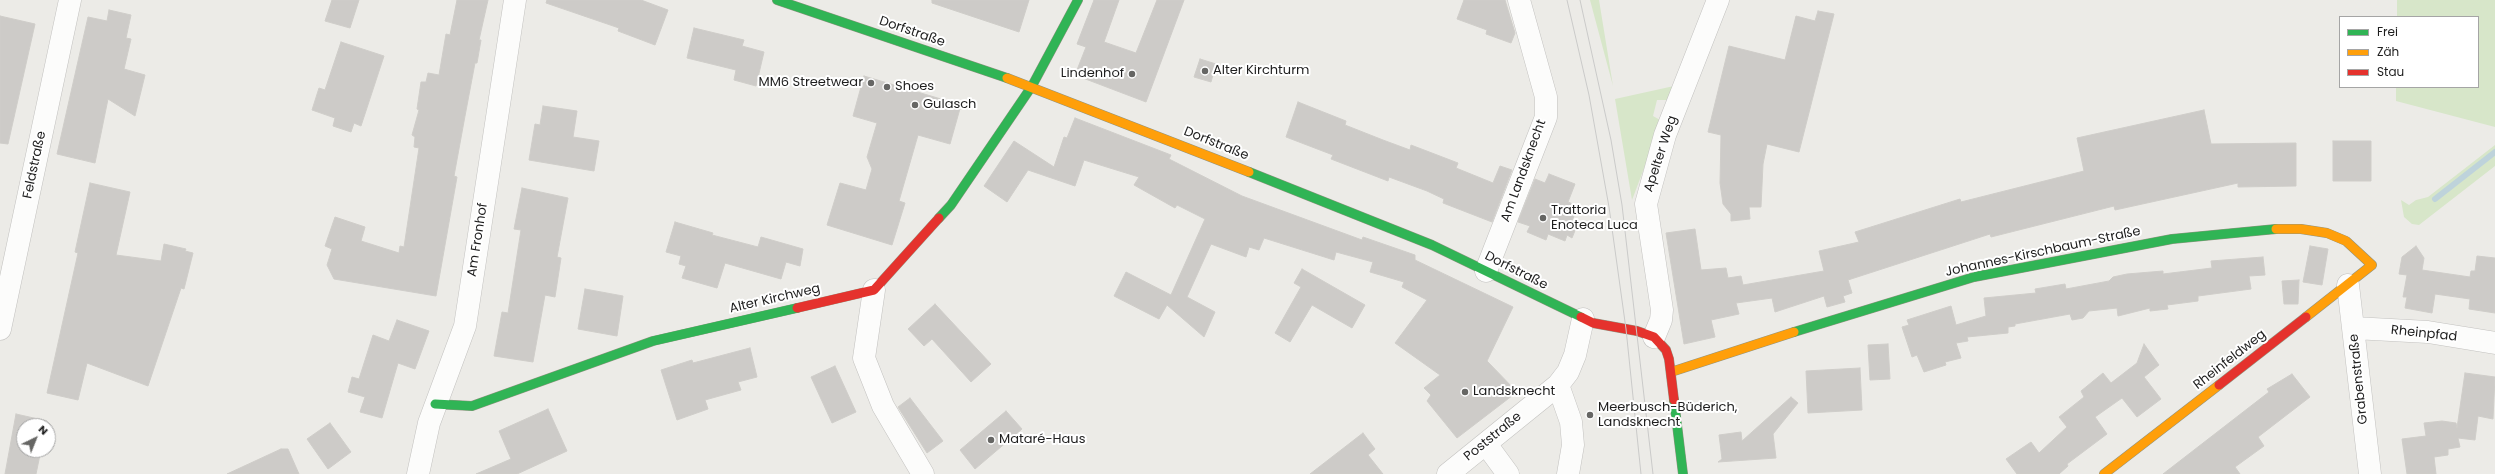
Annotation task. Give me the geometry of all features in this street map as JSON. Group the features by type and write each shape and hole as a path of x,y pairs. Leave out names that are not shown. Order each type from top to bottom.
{"street":[{"name":"Feldstraße","path":"0,329 70,0"},
{"name":"Am Fronhof","path":"418,474 420,458 435,404 465,326 515,0"},
{"name":"Dorfstraße","path":"777,0 1032,86 1432,245 1583,319 1599,325 1646,334"},
{"path":"923,474 883,406 864,358 874,290 951,205 1032,86 1078,0"},
{"name":"Am Landsknecht","path":"1486,271 1546,117 1546,97 1519,0"},
{"name":"Apelter Weg","path":"1646,334 1661,320 1662,310 1646,204 1665,135 1718,0"},
{"name":"Johannes-Kirschbaum-Straße","path":"1671,372 1825,322 1974,277 2172,239 2260,229 2301,229 2327,233 2346,241 2372,265"},
{"name":"Rheinfeldweg","path":"2104,474 2372,265"},
{"name":"Grabenstraße","path":"2348,285 2370,474"},
{"name":"Alter Kirchweg","path":"435,404 472,406 653,341 874,290"},
{"name":"Poststraße","path":"1448,474 1558,385 1568,372 1575,355 1583,319"},
{"name":"Rheinpfad","path":"2354,328 2428,332 2495,343"},
{"path":"1646,334 1666,350 1671,372 1683,474"},
{"path":"1558,385 1572,422 1573,445 1568,474"},
{"path":"1486,444 1508,474"}],"green space":[{"path":"1590,0 1599,0 1613,86"},
{"path":"2397,0 2495,0 2495,127 2396,101 2396,88 2479,88 2479,16 2397,16"},
{"path":"1674,86 1669,100 1657,100 1653,116 1662,121 1632,200 1615,99"},
{"path":"2495,145 2495,166 2419,225 2412,224 2404,217 2401,200 2409,205 2416,200 2428,197"}],"building":[{"path":"332,0 359,0 350,28 325,21"},
{"path":"457,0 488,0 479,40 481,40 477,63 475,63 454,176 457,177 436,296 334,279 327,265 332,249 325,246 335,217 365,227 361,241 399,253 400,246 404,247 419,148 414,147 415,137 412,135 419,110 417,109 421,82 426,82 428,73 439,75 446,34 450,35"},
{"path":"547,0 641,0 668,10 655,45 618,31 619,28 546,3"},
{"path":"932,0 1029,0 1019,32 932,3"},
{"path":"1094,0 1119,0 1104,42 1136,53 1157,0 1184,0 1146,102 1075,75 1086,47 1077,44"},
{"path":"1464,0 1505,0 1515,33 1511,43 1486,34 1487,30 1457,19"},
{"path":"109,10 131,15 126,38 131,39 124,69 145,75 135,116 108,99 95,163 57,154 88,17 107,21"},
{"path":"1818,11 1834,14 1799,152 1767,144 1763,164 1761,207 1749,207 1750,219 1731,221 1731,214 1723,204 1720,183 1721,135 1708,132 1729,46 1785,60 1796,16 1815,21"},
{"path":"0,16 35,24 8,144 0,143"},
{"path":"694,28 744,40 742,46 764,52 756,86 734,80 736,70 687,58"},
{"path":"341,42 384,56 361,126 354,123 351,132 333,126 335,118 312,110 319,88 325,90"},
{"name":"Alter Kirchturm","path":"1200,59 1216,64 1211,82 1194,77"},
{"path":"864,76 961,105 950,144 918,135 899,201 905,203 892,245 827,225 840,183 866,190 872,169 867,157 877,123 853,116"},
{"path":"1298,102 1346,121 1345,125 1383,140 1410,150 1411,145 1458,163 1456,168 1493,183 1500,166 1512,170 1492,222 1443,203 1444,199 1427,191 1389,177 1388,181 1331,159 1333,155 1286,137"},
{"path":"543,106 577,111 573,137 599,141 594,171 529,160 535,124 540,125"},
{"path":"2204,110 2211,144 2296,143 2296,186 2238,187 2238,183 2115,210 2114,206 1991,237 1990,234 1848,280 1852,293 1843,296 1845,302 1827,307 1824,296 1775,312 1772,298 1736,303 1739,314 1711,320 1715,337 1684,344 1666,233 1695,229 1701,270 1726,268 1728,278 1741,276 1743,285 1824,271 1819,251 1859,242 1855,232 1960,199 1961,202 2084,171 2077,138"},
{"path":"1075,118 1171,155 1169,159 1242,196 1362,240 1363,237 1415,255 1415,260 1513,307 1487,361 1517,392 1457,438 1427,401 1431,395 1424,388 1440,375 1395,343 1427,300 1402,287 1404,282 1370,272 1373,262 1336,252 1334,260 1264,238 1259,250 1249,247 1246,257 1211,244 1187,297 1215,312 1204,337 1167,305 1159,319 1114,296 1126,272 1171,295 1205,219 1177,205 1175,208 1134,185 1139,177 1084,160 1075,186 1028,170 1007,202 984,186 1014,141 1054,167 1064,137 1067,138"},
{"path":"2333,141 2371,141 2371,181 2333,181"},
{"path":"1549,174 1575,184 1568,202 1578,206 1572,221 1578,223 1572,238 1567,235 1565,241 1548,234 1546,240 1527,232 1530,226 1518,222 1535,179 1545,183"},
{"path":"90,183 130,192 116,255 161,261 164,244 186,249 185,251 193,253 184,289 181,288 148,386 87,363 78,400 47,393 78,253 75,252"},
{"path":"522,188 568,198 557,257 561,258 555,297 545,295 533,362 494,356 502,312 508,313 521,230 514,229"},
{"path":"675,222 713,233 712,235 758,247 761,237 803,249 800,266 786,262 781,279 725,263 717,288 682,278 686,266 679,264 681,256 666,252"},
{"path":"2310,246 2328,249 2322,285 2303,282"},
{"path":"2416,246 2424,258 2422,270 2470,277 2471,271 2475,271 2477,256 2495,258 2495,313 2469,309 2470,299 2435,294 2432,313 2405,308 2407,297 2403,297 2407,275 2399,274 2402,257"},
{"path":"2263,257 2265,275 2249,276 2251,289 2198,296 2198,301 2167,305 2168,309 2150,311 2150,308 2118,316 2117,308 2089,311 2083,318 2072,320 2070,314 2015,324 2015,326 2008,327 2008,333 1967,337 1968,341 1956,343 1961,358 1945,362 1946,365 1924,372 1917,355 1912,357 1902,327 1909,325 1907,320 1951,306 1956,325 1986,316 1984,298 2036,293 2035,289 2065,284 2066,289 2109,281 2113,277 2127,274 2163,271 2163,274 2212,268 2211,261"},
{"path":"1302,269 1365,305 1352,328 1312,305 1290,342 1275,333 1301,287 1294,283"},
{"path":"2299,280 2298,304 2284,304 2282,281"},
{"path":"585,289 623,296 617,336 578,329"},
{"path":"935,304 991,364 971,382 932,339 924,346 908,329"},
{"path":"397,320 429,331 415,369 398,363 382,418 360,412 365,397 348,392 352,377 359,379 373,335 389,341"},
{"path":"1888,344 1890,379 1870,380 1868,345"},
{"path":"2144,344 2159,365 2144,377 2161,399 2137,417 2122,398 2095,417 2107,434 2067,464 2068,466 2059,474 2017,474 2006,459 2031,442 2039,453 2067,427 2059,417 2084,397 2081,391 2103,373 2111,383 2137,363"},
{"path":"750,348 757,377 738,382 741,390 705,400 708,409 677,420 661,370 692,360 693,363"},
{"path":"835,366 856,412 832,423 811,377"},
{"path":"1860,368 1862,410 1808,413 1806,371"},
{"path":"2465,373 2495,377 2493,419 2478,416 2475,440 2458,438 2460,447 2448,449 2448,455 2434,457 2436,474 2407,474 2402,439 2426,436 2424,423 2442,421 2456,423 2457,428"},
{"path":"2292,374 2310,397 2258,437 2264,446 2235,467 2240,474 2163,474 2269,392 2267,389"},
{"path":"1791,397 1798,403 1773,434 1776,458 1718,462 1722,459 1719,435 1741,432 1742,441"},
{"path":"910,398 943,441 927,453 898,407"},
{"path":"548,409 567,451 517,474 476,474 511,459 499,431"},
{"name":"Mataré-Haus","path":"1006,411 1022,429 975,469 960,450"},
{"path":"16,414 34,418 16,418 16,458 39,458 36,474 5,474"},
{"path":"330,423 351,452 328,469 307,439"},
{"path":"1363,433 1375,449 1368,455 1383,474 1310,474"},
{"path":"281,449 288,449 299,474 227,474"}],"waterway":[{"path":"2435,199 2495,152"}],"tram line":[{"path":"1567,0 1589,95 1609,207 1626,329 1641,474"},
{"path":"1580,0 1611,140 1622,205 1653,474"}],"traffic: fast":[{"path":"777,0 1007,78"},
{"path":"939,218 951,205 1032,86 1078,0"},
{"path":"1249,172 1432,245 1581,317"},
{"path":"1794,332 1974,277 2172,239 2276,229"},
{"path":"435,404 472,406 653,341 797,308"},
{"path":"1674,400 1683,474"}],"traffic: slow":[{"path":"1007,78 1249,172"},
{"path":"2276,229 2301,229 2327,233 2346,241 2372,265 2306,317"},
{"path":"1671,372 1794,332"},
{"path":"2104,474 2219,385"}],"traffic: jam":[{"path":"797,308 874,290 939,218"},
{"path":"1581,317 1593,323 1637,331 1654,337 1666,350 1669,359 1674,400"},
{"path":"2219,385 2306,317"}],"place":[{"name":"Alter Kirchturm","path":"1205,71"},
{"name":"Lindenhof","path":"1132,74"},
{"name":"MM6 Streetwear","path":"871,83"},
{"name":"Shoes","path":"887,87"},
{"name":"Gulasch","path":"915,105"},
{"name":"Trattoria Enoteca Luca","path":"1543,218"},
{"name":"Landsknecht","path":"1465,392"},
{"name":"Meerbusch-Büderich, Landsknecht","path":"1590,415"},
{"name":"Mataré-Haus","path":"991,440"}]}
